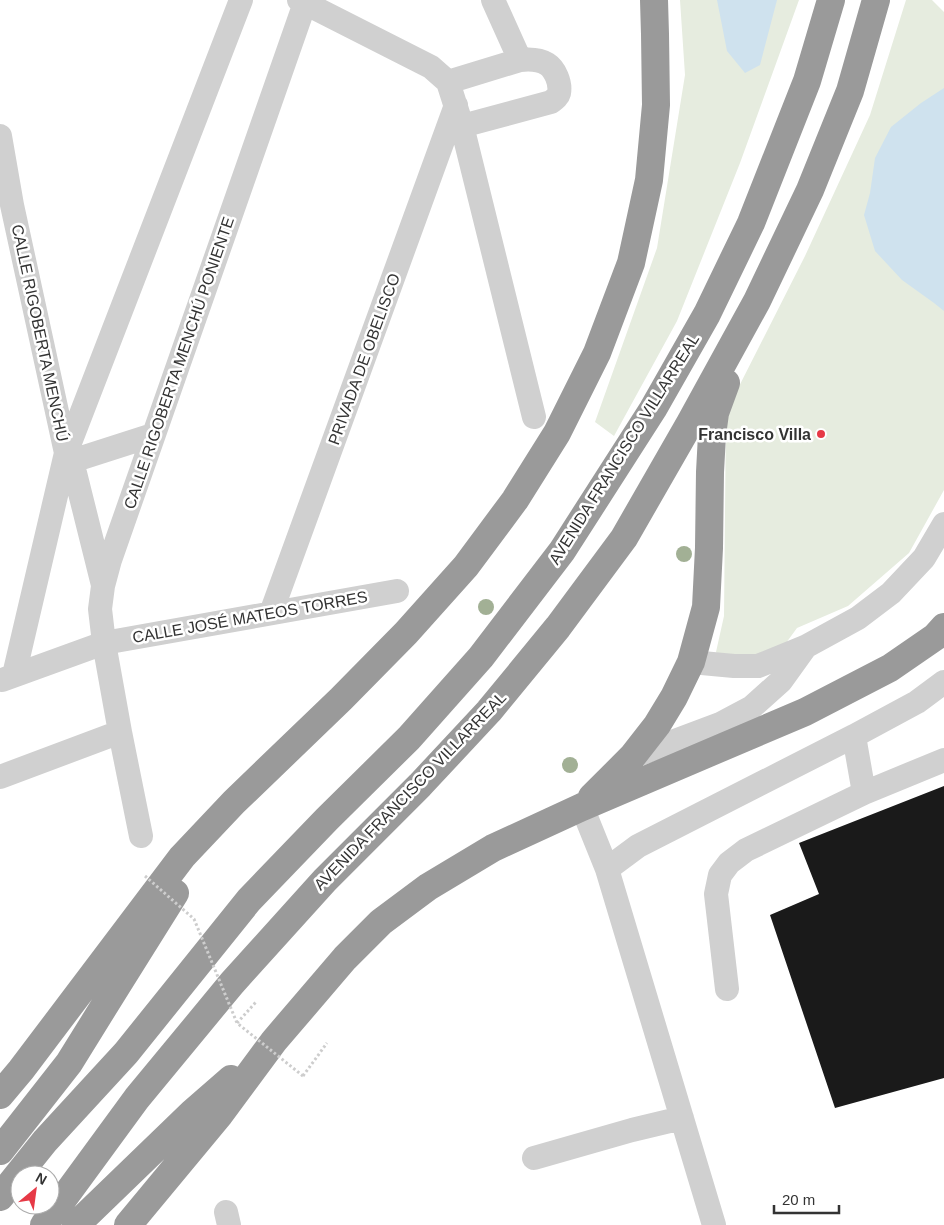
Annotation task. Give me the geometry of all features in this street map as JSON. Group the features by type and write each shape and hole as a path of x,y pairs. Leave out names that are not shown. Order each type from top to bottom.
{"highway":[{"path":"0,1095 182,857 234,802 400,640 466,566 515,500 558,433 597,352 633,254 649,180 655,114 654,0"},
{"name":"AVENIDA FRANCISCO VILLARREAL","path":"0,1197 45,1141 126,1053 249,900 326,819 409,738 482,657 562,551 653,409 707,314 751,223 807,81 831,0"},
{"name":"AVENIDA FRANCISCO VILLARREAL","path":"44,1225 136,1098 232,983 325,880 420,785 489,710 558,627 624,538 690,424 757,301 810,190 850,91 876,0"},
{"path":"582,807 632,757 657,725 674,697 691,662 706,607 710,472 712,435 716,413 757,301"},
{"path":"128,1225 220,1114 274,1041 351,952 381,922 420,892 493,848 582,807 805,712 890,668 935,637 944,628"},
{"path":"0,1151 69,1063 234,802"},
{"path":"76,1225 192,1113 274,1041"}],"street":[{"path":"7,678 69,457 241,0"},
{"path":"493,0 520,60"},
{"path":"303,1 432,67 448,82 459,116 534,416"},
{"name":"CALLE RIGOBERTA MENCHÚ PONIENTE","path":"140,836 104,643 100,609 103,586 110,560 303,1"},
{"path":"448,82 520,60 531,59 547,64 554,70 557,79 559,91 557,97 551,102 459,116"},
{"name":"PRIVADA DE OBELISCO","path":"271,613 459,116"},
{"name":"CALLE RIGOBERTA MENCHÚ","path":"0,136 6,206 103,586"},
{"path":"69,457 153,435"},
{"path":"691,662 758,666 805,647 858,618 891,593 924,558 944,524"},
{"name":"CALLE JOSÉ MATEOS TORRES","path":"7,678 104,643 397,591"},
{"path":"632,757 720,724 752,707 781,681 805,647"},
{"path":"607,869 638,846 854,736 917,702 944,682"},
{"path":"0,777 120,732"},
{"path":"854,736 864,793"},
{"path":"727,989 716,894 720,875 729,863 746,850 864,793 944,760"},
{"path":"582,807 607,869 714,1225"},
{"path":"534,1158 682,1118"}],"path":[{"path":"145,876 194,919 237,1023 303,1076 327,1042"},
{"path":"237,1023 256,1002"}],"shaded area":[{"path":"680,0 799,0 740,163 677,321 614,436 595,422 657,248 685,75"},
{"path":"906,0 932,0 944,12 944,490 909,553 848,606 797,628 778,654 727,665 716,652 724,616 726,412 805,256 870,115"}],"water":[{"path":"717,0 777,0 760,65 745,73 727,51"},
{"path":"944,88 944,311 902,280 875,251 864,215 870,193 875,158 891,127 921,103"}],"building":[{"path":"944,786 944,1078 835,1108 770,915 819,894 799,843"}],"place":[{"name":"Francisco Villa","path":"821,434"}]}
